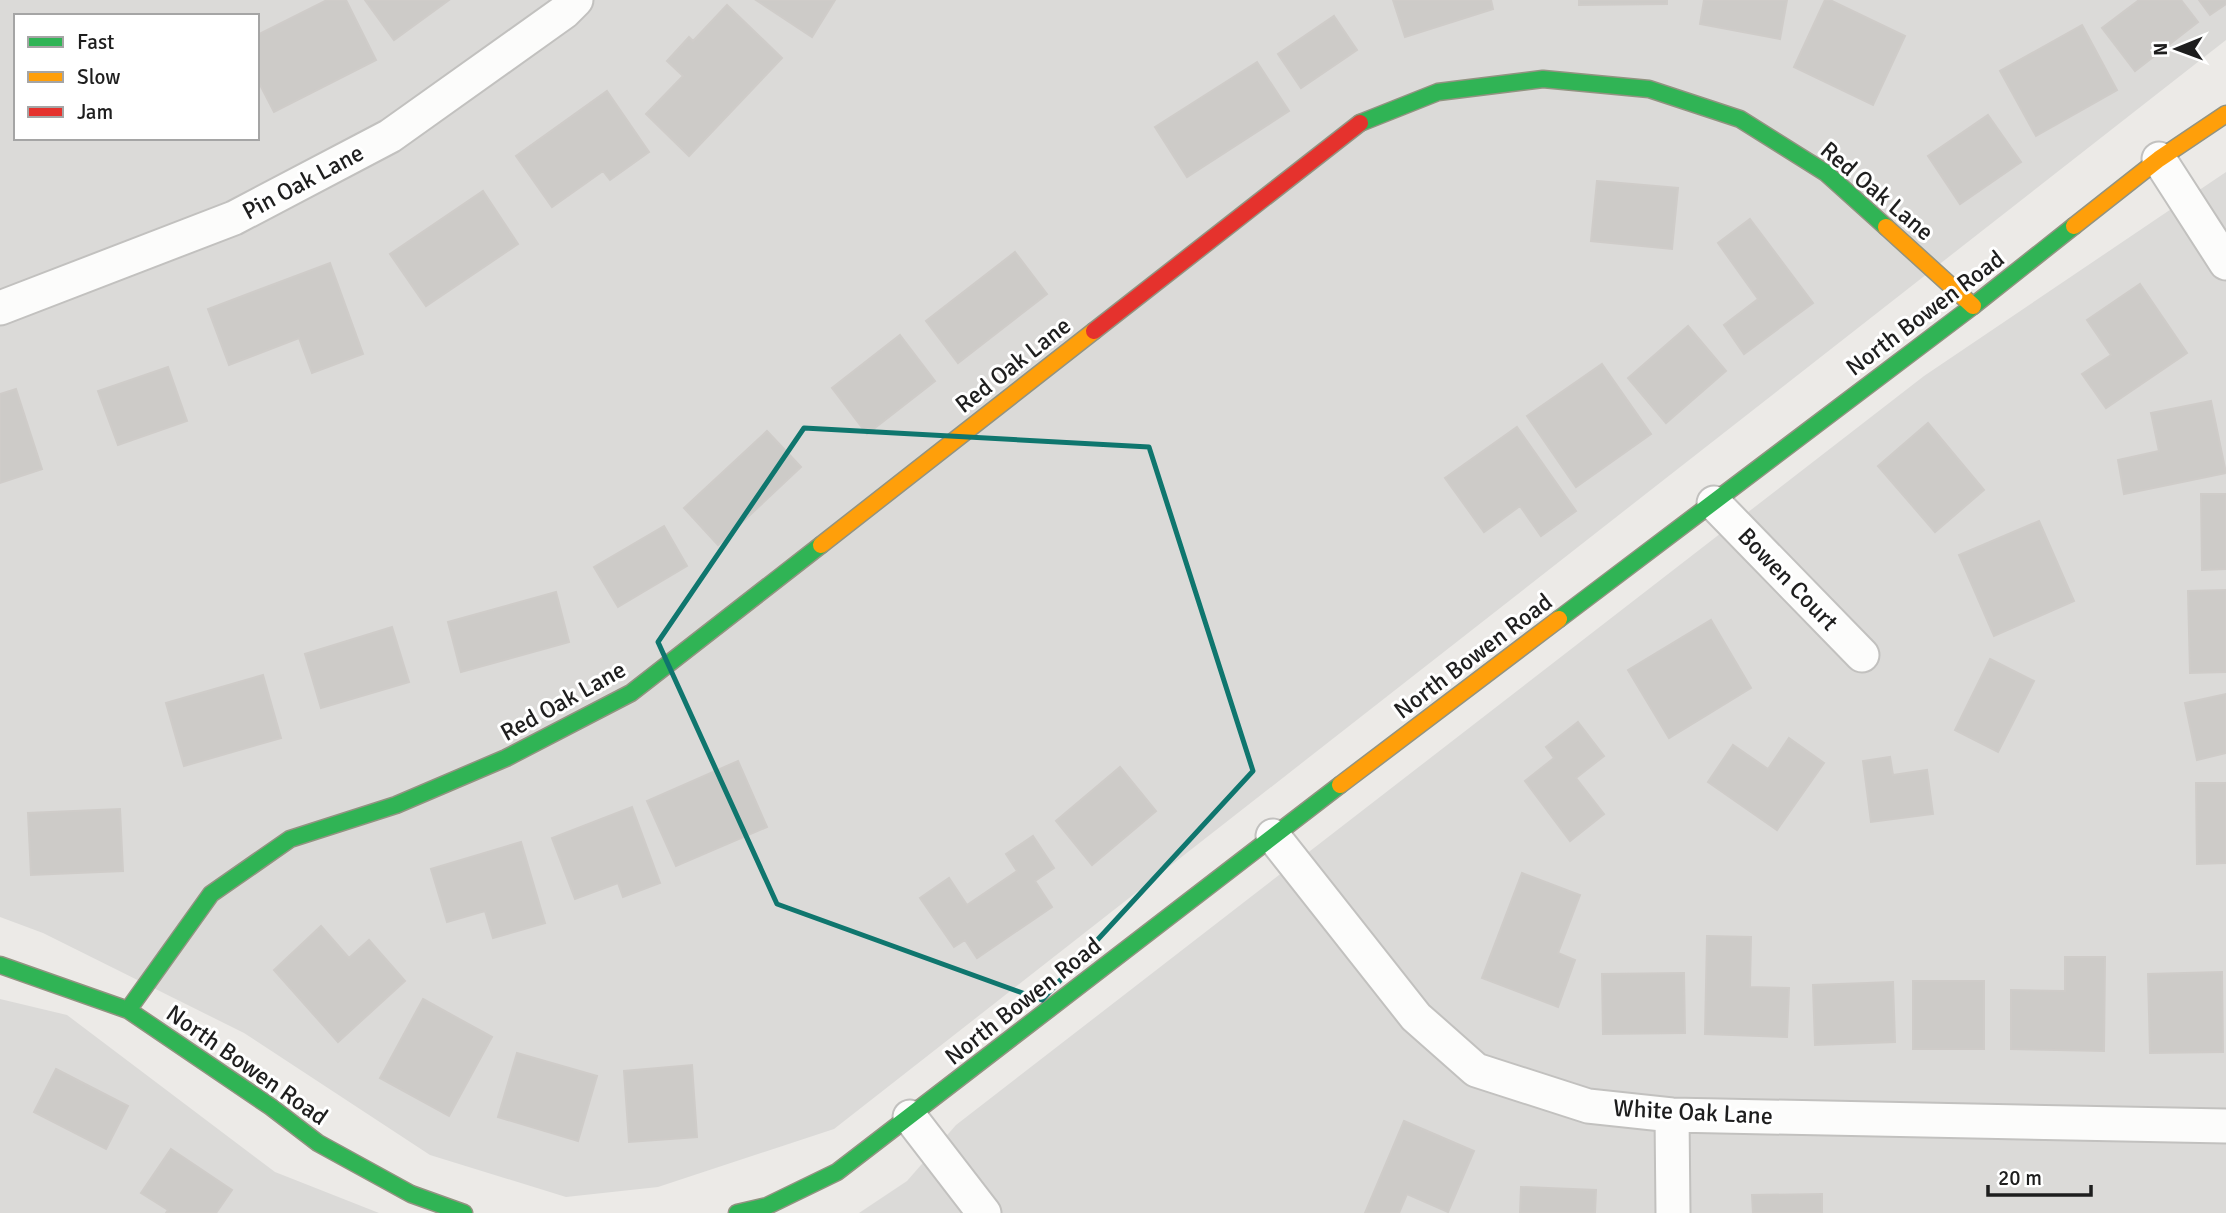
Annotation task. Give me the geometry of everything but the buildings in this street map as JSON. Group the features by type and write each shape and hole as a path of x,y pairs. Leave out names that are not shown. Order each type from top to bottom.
{"street":[{"name":"Pin Oak Lane","path":"0,308 234,218 390,136 564,12 576,0"},
{"name":"Red Oak Lane","path":"128,1010 211,894 290,839 396,805 482,769 631,693 1360,123 1438,92 1543,79 1649,89 1740,120 1826,173 1973,306"},
{"name":"North Bowen Road","path":"737,1213 767,1206 837,1172 1273,836 1973,306 2159,159 2226,114"},
{"path":"2159,159 2226,263"},
{"name":"Bowen Court","path":"1714,503 1862,655"},
{"name":"White Oak Lane","path":"1273,836 1416,1017 1476,1070 1588,1106 1672,1115 2226,1126"},
{"name":"North Bowen Road","path":"0,965 128,1010 271,1107 318,1143 411,1194 464,1213"},
{"path":"1672,1115 1673,1213"},
{"path":"910,1117 984,1213"}],"highlighted area":[{"path":"804,428 1149,447 1253,771 1042,1000 777,904 658,642"}],"shaded area":[{"path":"0,0 2226,0 2226,40 834,1129 658,1187 566,1197 430,1155 244,1033 43,933 0,917"},
{"path":"2226,172 2226,1213 859,1213 907,1181 956,1125 1924,376"},
{"path":"0,999 67,1015 275,1172 379,1213 0,1213"}],"traffic: fast":[{"path":"1360,123 1438,92 1543,79 1649,89 1740,119 1826,173 1886,227"},
{"path":"1559,619 1973,306 2074,226"},
{"path":"128,1010 211,894 290,839 396,805 506,758 631,693 821,545"},
{"path":"737,1213 767,1206 837,1172 1340,785"},
{"path":"0,965 128,1010 271,1107 318,1143 411,1194 464,1213"}],"traffic: slow":[{"path":"2074,226 2159,159 2226,114"},
{"path":"1886,227 1973,306"},
{"path":"821,545 1094,331"},
{"path":"1340,785 1559,619"}],"traffic: jam":[{"path":"1094,331 1360,123"}]}
